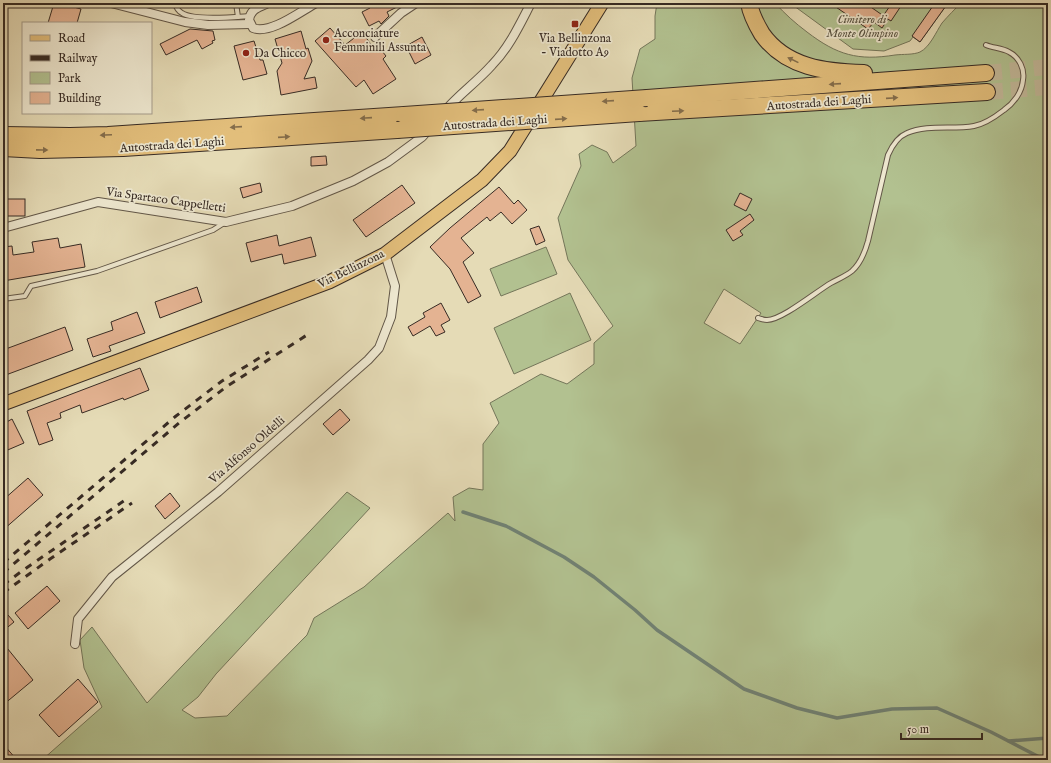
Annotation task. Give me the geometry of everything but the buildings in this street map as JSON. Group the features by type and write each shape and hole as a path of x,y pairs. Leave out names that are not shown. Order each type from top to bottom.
{"highway":[{"path":"749,3 757,26 773,46 789,58 809,67 839,72 970,74"},
{"name":"Autostrada dei Laghi","path":"3,135 108,135 647,98 986,72"},
{"name":"Autostrada dei Laghi","path":"3,148 40,150 123,148 639,113 987,92"}],"main road":[{"name":"Via Bellinzona","path":"3,404 329,282 385,254 482,180 510,151 602,3"}],"street":[{"path":"111,3 185,22 208,26 250,20"},
{"path":"268,3 255,9 250,20 253,28 259,30 273,27 316,3"},
{"path":"375,37 401,13 416,3"},
{"name":"Via Spartaco Cappelletti","path":"3,228 98,202 226,222 292,206 353,181 388,162 422,137 451,103 500,56 531,3"},
{"name":"Via Alfonso Oldelli","path":"75,644 78,619 112,578 230,482 368,360 379,348 391,317 395,286 385,254"}],"lane":[{"path":"175,3 177,9 190,16 212,18 238,17 250,20"},
{"path":"236,3 238,17"},
{"path":"758,318 767,320 777,317 799,305 852,271 860,262 865,253 888,155 893,145 901,136 908,132 924,129 975,126 996,116 1008,107 1016,98 1023,82 1024,73 1021,65 1008,51 986,45"},
{"path":"3,299 25,296 31,286 97,271 213,230 226,222"}],"green space":[{"path":"657,3 775,3 798,25 828,46 848,54 882,57 917,53 924,50 942,23 961,3 1048,3 1048,760 42,760 102,707 84,668 80,640 92,627 147,703 347,492 370,508 216,674 198,697 182,710 195,718 227,716 307,635 314,618 364,587 448,513 455,521 453,497 469,488 483,490 483,444 499,423 490,403 541,374 567,384 594,364 594,343 613,326 568,260 558,218 581,166 579,154 592,145 607,152 613,163 636,146 632,78 640,49 655,39 655,16","holes":["724,289 761,313 740,344 704,323"]},
{"name":"Cimitero di Monte Olimpino","path":"790,3 948,3 920,42 913,37 910,41 884,51 853,49"},
{"path":"546,247 557,274 501,296 490,269"},
{"path":"570,293 591,340 514,374 494,328"}],"waterway":[{"path":"463,512 506,526 564,557 594,577 657,630 744,689 797,708 837,718 892,709 937,708 991,732 1045,760"},
{"path":"1009,741 1048,738"}],"tunnel":[{"path":"986,73 1048,67"},
{"path":"987,92 1048,87"}],"railway":[{"path":"3,573 179,423 226,387 310,333"},
{"path":"3,563 176,416 222,381 269,352"},
{"path":"3,585 128,498"},
{"path":"3,593 132,503"}],"place":[{"name":"Via Bellinzona - Viadotto A9","path":"575,24"},
{"name":"Acconciature Femminili Assunta","path":"326,40"},
{"name":"Da Chicco","path":"246,53"}]}
